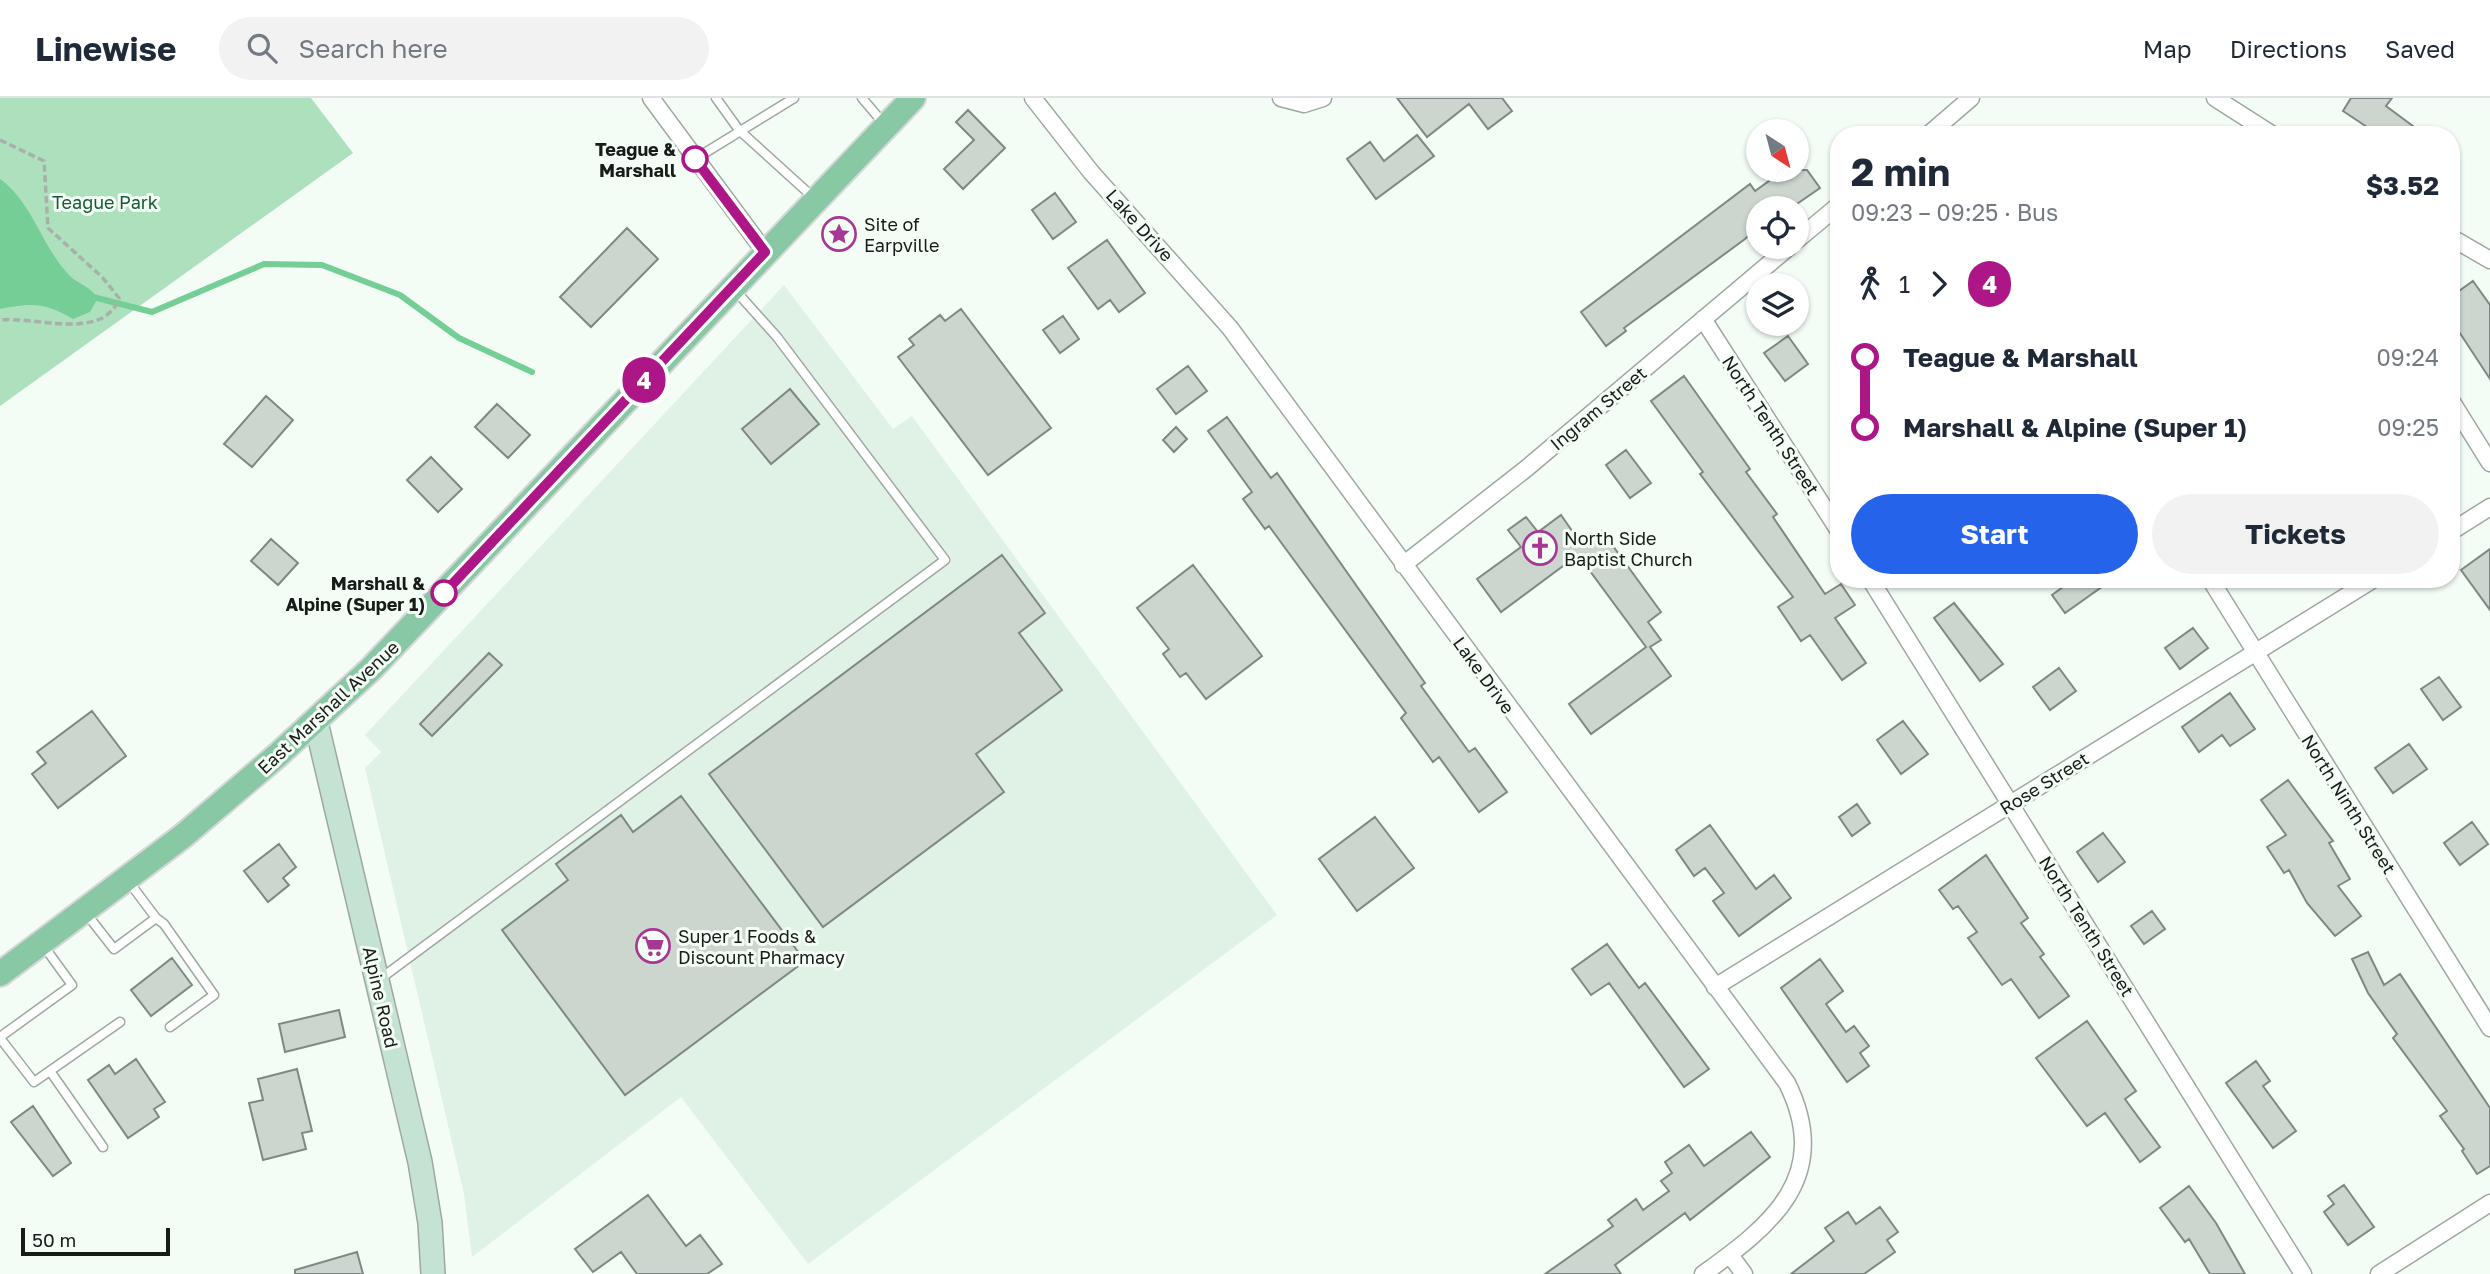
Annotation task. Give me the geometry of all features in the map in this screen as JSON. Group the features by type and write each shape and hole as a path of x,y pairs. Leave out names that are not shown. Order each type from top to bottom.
{"main road":[{"name":"East Marshall Avenue","path":"0,974 127,880 216,809 316,722 426,612 913,98"},
{"name":"Alpine Road","path":"316,722 420,1161 430,1223 433,1274"}],"street":[{"path":"651,98 765,252"},
{"name":"Lake Drive","path":"1033,98 1091,172 1230,328 1787,1083 1799,1116 1802,1140 1797,1174 1770,1222 1703,1274"},
{"path":"1281,98 1304,104 1323,98"},
{"path":"1941,126 1971,98"},
{"path":"2215,98 2235,103 2262,126"},
{"path":"1809,230 1830,212"},
{"path":"2460,243 2490,260"},
{"name":"Ingram Street","path":"1403,565 1527,468 1775,259"},
{"name":"North Tenth Street","path":"1703,319 1830,517"},
{"path":"2460,415 2490,463"},
{"path":"2460,526 2490,507"},
{"name":"North Tenth Street","path":"1876,588 2303,1274"},
{"name":"North Ninth Street","path":"2216,588 2490,1028"},
{"name":"Rose Street","path":"1715,988 2359,588"},
{"path":"2379,1274 2490,1203"},
{"path":"1730,1255 1744,1274"}],"lane":[{"path":"716,98 740,130 815,199"},
{"path":"695,159 794,98"},
{"path":"862,98 886,127"},
{"path":"377,981 945,560 777,337 732,286"},
{"path":"127,880 156,918 164,924 214,995 170,1027"},
{"path":"84,911 114,950 156,918"},
{"path":"41,943 72,985 0,1037 34,1082 120,1022"},
{"path":"50,1071 103,1147"}],"path":[{"path":"0,140 44,161 48,228 102,276 119,298 116,307 91,324 0,320"}],"shaded area":[{"path":"0,179 29,212 51,251 68,274 98,298 90,312 73,319 54,309 38,305 0,309"},
{"path":"784,285 893,429 912,416 1277,915 808,1264 681,1097 472,1257 464,1194 365,768 381,752 365,735"}],"green space":[{"name":"Teague Park","path":"0,98 311,98 353,153 0,406"}],"building":[{"path":"1397,98 1502,98 1512,111 1488,129 1469,104 1427,137"},
{"path":"2351,98 2392,98 2386,106 2413,126 2366,126 2343,111"},
{"path":"968,110 1005,148 963,189 944,169 974,140 956,122"},
{"path":"1417,135 1434,156 1376,199 1347,159 1370,142 1384,161"},
{"path":"1810,174 1820,188 1808,196 1746,196 1746,238 1624,328 1626,331 1606,346 1581,312 1750,184 1755,191 1767,182 1810,182"},
{"path":"1055,193 1076,222 1053,239 1032,210"},
{"path":"627,228 658,259 591,327 560,297"},
{"path":"1107,240 1145,293 1119,312 1110,300 1098,309 1068,268"},
{"path":"2473,281 2490,305 2490,379 2460,333 2460,290"},
{"path":"961,309 1051,428 988,475 898,357 914,345 909,339 940,315 945,321"},
{"path":"1063,316 1079,339 1060,353 1043,330"},
{"path":"1788,336 1808,364 1785,381 1764,353"},
{"path":"1188,366 1207,391 1176,414 1157,389"},
{"path":"1684,376 1750,469 1746,472 1777,514 1773,517 1825,594 1835,588 1844,588 1855,605 1835,618 1866,663 1842,680 1810,635 1801,641 1778,607 1793,597 1700,474 1703,472 1651,401"},
{"path":"790,389 819,424 771,464 742,429"},
{"path":"266,396 293,420 252,467 224,444"},
{"path":"497,404 530,435 508,458 475,427"},
{"path":"1227,417 1271,478 1277,473 1425,683 1421,686 1469,752 1475,748 1507,792 1479,812 1439,757 1433,762 1401,718 1406,713 1269,526 1265,529 1243,499 1252,492 1208,431"},
{"path":"1176,427 1187,439 1174,452 1163,440"},
{"path":"1626,450 1651,483 1630,498 1606,465"},
{"path":"431,457 462,489 438,512 407,480"},
{"path":"1561,515 1582,545 1602,531 1661,612 1648,622 1661,640 1650,647 1671,676 1591,734 1569,704 1646,647 1578,555 1501,612 1477,579 1521,547 1508,530 1526,517 1538,532"},
{"path":"271,539 298,563 278,585 251,561"},
{"path":"2490,549 2490,610 2461,570"},
{"path":"1002,555 1045,613 1019,633 1062,690 976,754 1004,792 823,927 709,774"},
{"path":"1193,565 1262,656 1206,699 1186,673 1180,677 1163,654 1169,649 1137,608"},
{"path":"2062,588 2100,588 2065,613 2052,595"},
{"path":"1954,603 2003,664 1980,681 1934,618"},
{"path":"2193,628 2208,648 2180,669 2165,648"},
{"path":"489,653 502,665 432,736 420,724"},
{"path":"2059,668 2076,691 2050,710 2033,687"},
{"path":"2439,677 2461,707 2443,720 2421,689"},
{"path":"2230,693 2255,729 2230,746 2222,735 2199,752 2182,727"},
{"path":"92,711 126,756 58,808 32,774 46,763 37,752"},
{"path":"1903,721 1928,754 1901,774 1877,740"},
{"path":"2409,744 2427,769 2393,793 2375,768"},
{"path":"2288,780 2333,841 2329,843 2350,879 2338,886 2361,916 2335,936 2307,903 2289,870 2284,873 2267,847 2286,835 2261,800"},
{"name":"Super 1 Foods & Discount Pharmacy","path":"681,796 805,961 625,1095 502,930 568,880 556,864 621,815 633,832"},
{"path":"1857,804 1870,823 1852,836 1839,817"},
{"path":"1375,817 1414,868 1357,911 1319,859"},
{"path":"2472,822 2488,844 2460,865 2444,843"},
{"path":"1710,825 1756,889 1774,875 1791,898 1739,936 1713,901 1724,893 1705,868 1694,876 1676,850"},
{"path":"2103,833 2125,862 2098,882 2077,852"},
{"path":"279,844 296,867 283,878 289,885 268,902 244,871"},
{"path":"1986,855 2028,918 2021,923 2044,954 2040,957 2069,996 2039,1018 2011,979 2002,985 1968,938 1977,932 1958,906 1953,909 1939,890"},
{"path":"2152,911 2165,929 2144,944 2131,926"},
{"path":"1607,944 1639,988 1645,983 1709,1069 1684,1087 1609,983 1591,995 1572,969"},
{"path":"2368,952 2384,985 2400,974 2490,1108 2490,1166 2477,1174 2462,1151 2464,1149 2440,1116 2447,1111 2393,1038 2397,1034 2368,993 2352,959"},
{"path":"172,958 192,985 151,1016 131,990"},
{"path":"1820,959 1843,991 1826,1004 1846,1032 1854,1026 1869,1046 1860,1053 1869,1066 1847,1082 1781,988"},
{"path":"339,1010 345,1037 285,1052 279,1024"},
{"path":"2087,1021 2136,1091 2125,1099 2160,1147 2140,1162 2105,1113 2087,1126 2036,1058"},
{"path":"136,1059 165,1102 154,1109 159,1117 128,1138 88,1080 109,1065 115,1074"},
{"path":"2256,1061 2270,1081 2263,1086 2296,1131 2273,1148 2226,1083"},
{"path":"297,1069 312,1131 302,1133 306,1149 263,1160 249,1103 263,1100 258,1079"},
{"path":"33,1106 71,1163 53,1176 11,1122"},
{"path":"1751,1132 1770,1157 1690,1220 1685,1213 1615,1265 1621,1274 1545,1274 1613,1226 1608,1220 1636,1199 1643,1210 1669,1191 1661,1181 1672,1173 1665,1162 1689,1145 1704,1166"},
{"path":"2344,1185 2374,1227 2348,1245 2324,1212 2334,1204 2328,1196"},
{"path":"2189,1186 2216,1223 2245,1274 2210,1274 2189,1239 2185,1242 2160,1208"},
{"path":"648,1195 686,1246 700,1235 722,1264 707,1274 637,1274 621,1252 593,1272 575,1249"},
{"path":"1880,1207 1898,1232 1887,1240 1895,1252 1864,1274 1791,1274 1834,1241 1825,1228 1848,1212 1856,1224"},
{"path":"357,1252 363,1274 295,1274 295,1270"}],"waterway":[{"path":"93,297 152,312 264,264 322,265 400,295 459,338 532,372"}],"bus line":[{"name":"4","path":"444,593 765,252 695,159"}],"place":[{"name":"Teague & Marshall","path":"695,159"},
{"name":"Site of Earpville","path":"839,234"},
{"name":"North Side Baptist Church","path":"1540,548"},
{"name":"Marshall & Alpine (Super 1)","path":"444,593"},
{"name":"Super 1 Foods & Discount Pharmacy","path":"653,946"}]}
